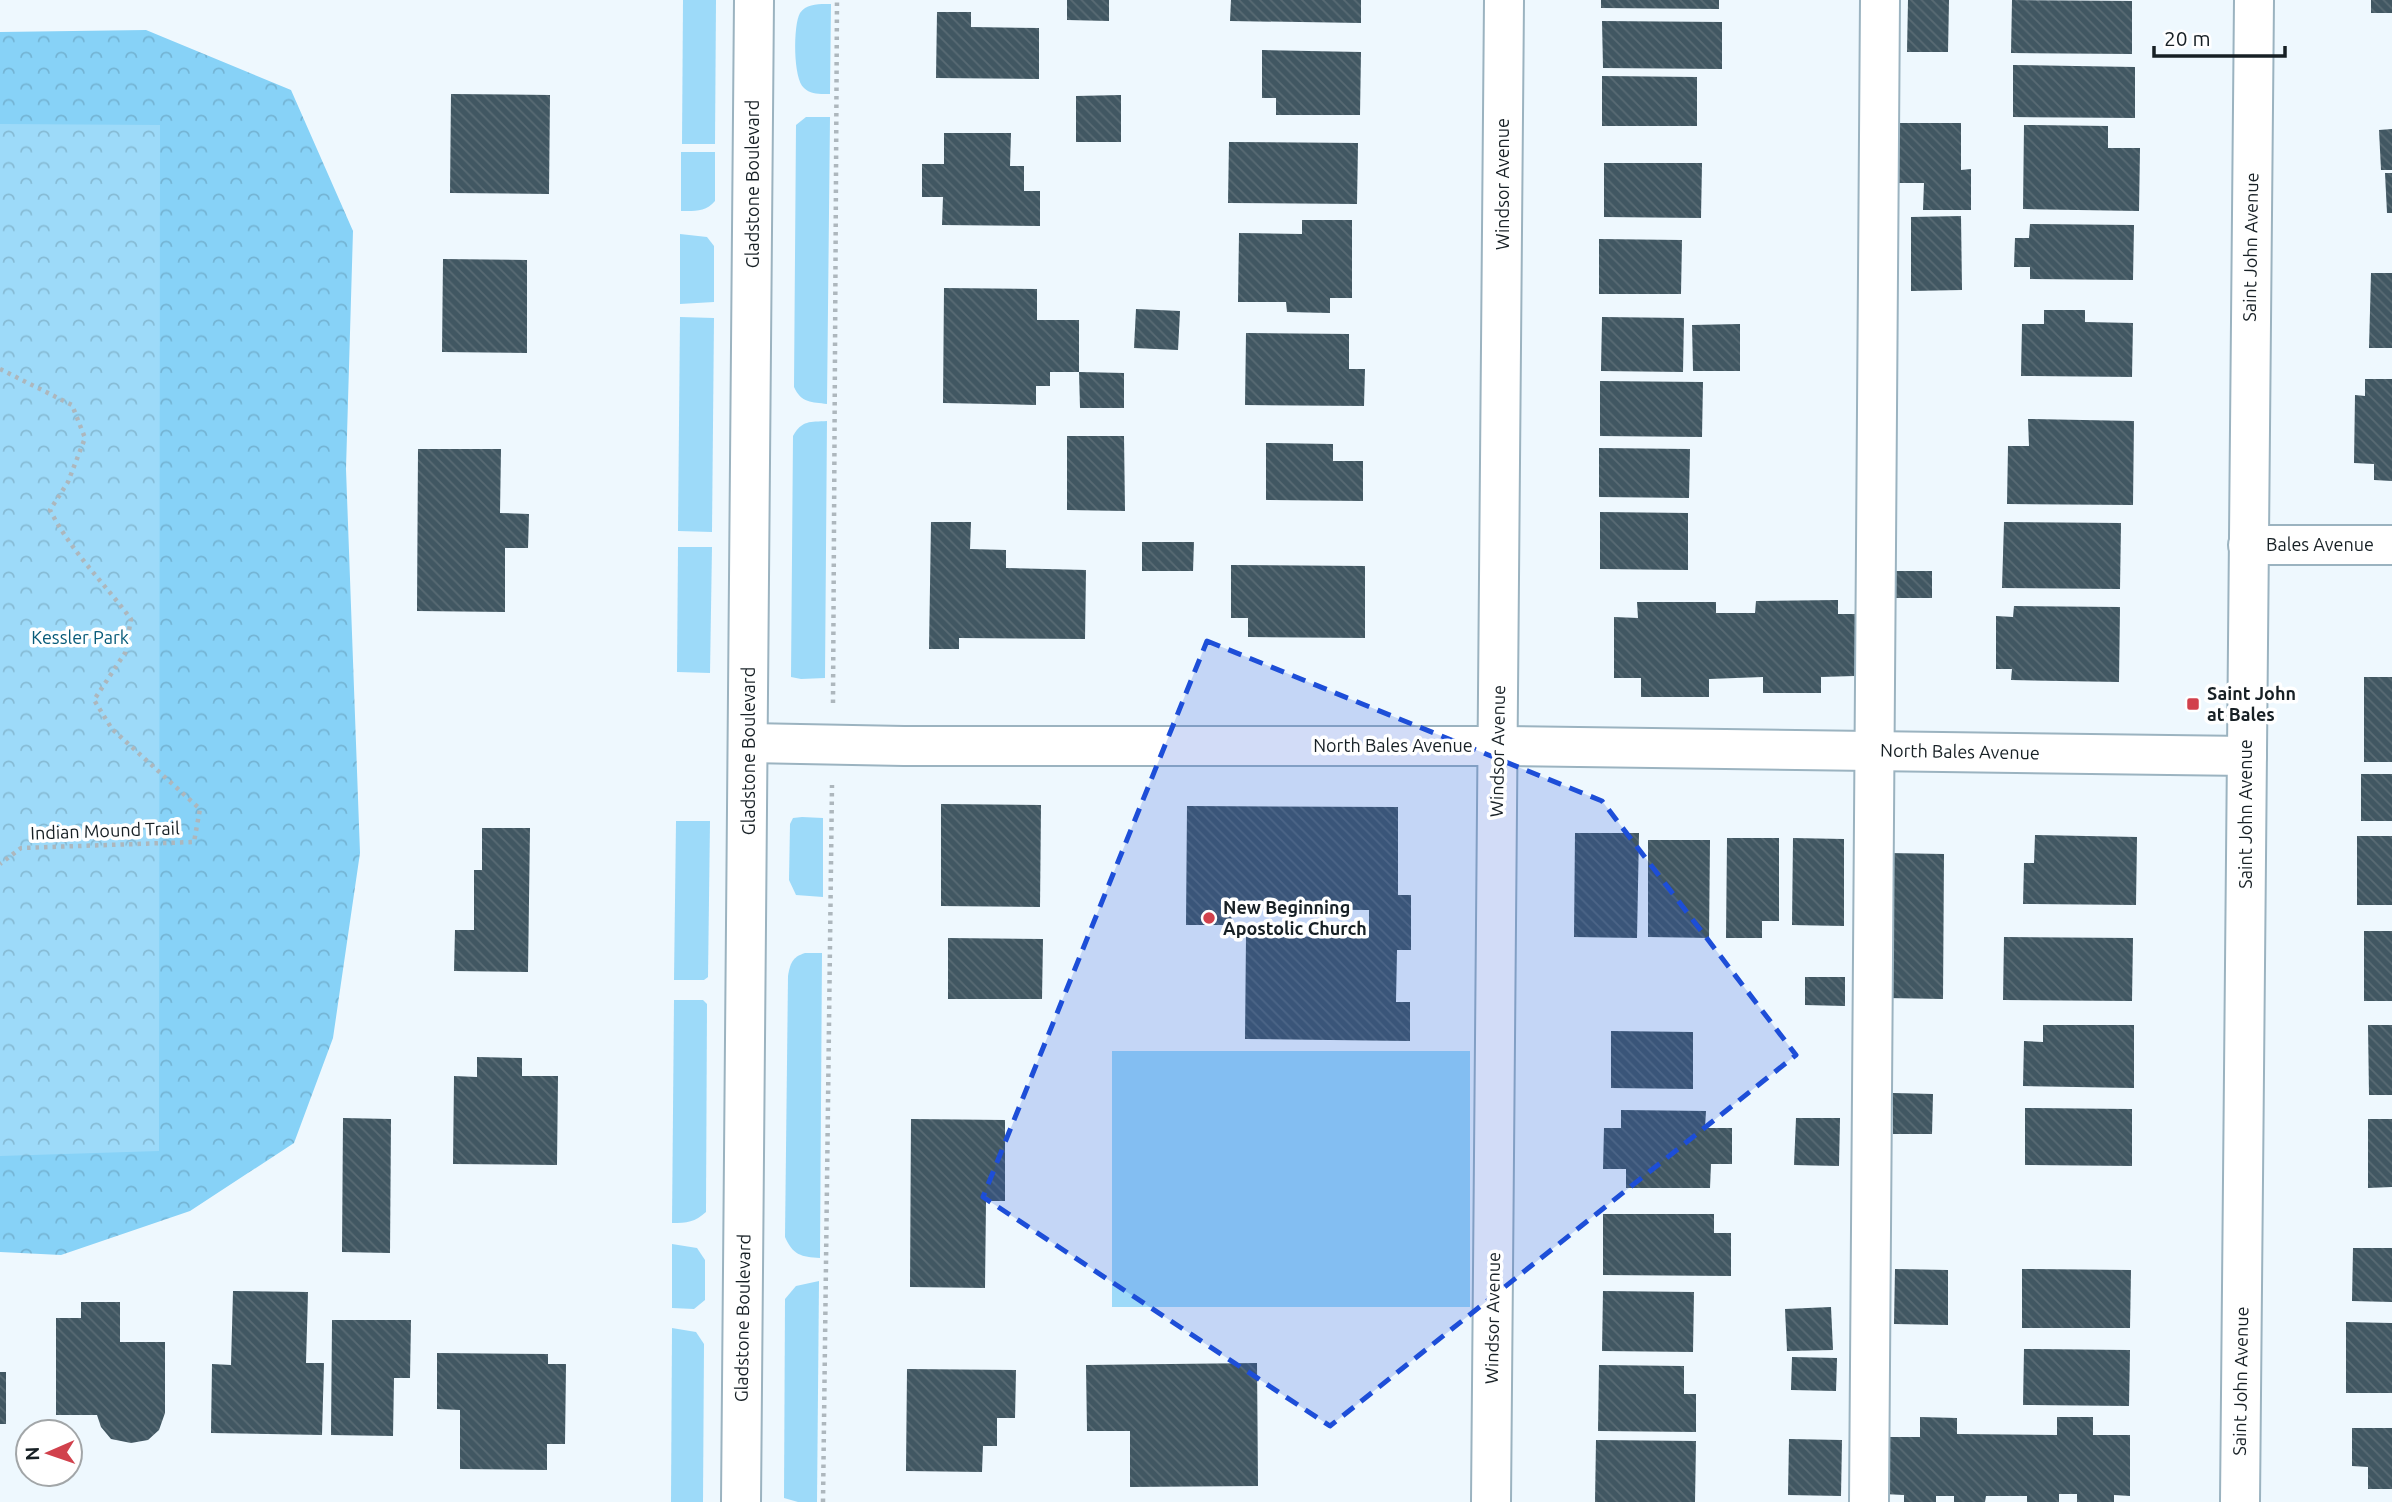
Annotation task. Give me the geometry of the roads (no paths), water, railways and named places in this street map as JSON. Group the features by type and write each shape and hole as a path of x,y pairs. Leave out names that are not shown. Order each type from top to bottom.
{"street":[{"name":"Gladstone Boulevard","path":"741,1502 754,0"},
{"name":"Windsor Avenue","path":"1491,1502 1504,0"},
{"path":"1869,1502 1880,0"},
{"name":"Saint John Avenue","path":"2240,1502 2253,0"},
{"name":"Bales Avenue","path":"2248,545 2392,544"},
{"name":"North Bales Avenue","path":"748,743 904,746 1498,747 2247,756"}],"place":[{"name":"Saint John at Bales","path":"2193,704"},
{"name":"New Beginning Apostolic Church","path":"1209,918"}],"park label":[{"name":"Kessler Park","path":"80,638"}]}
